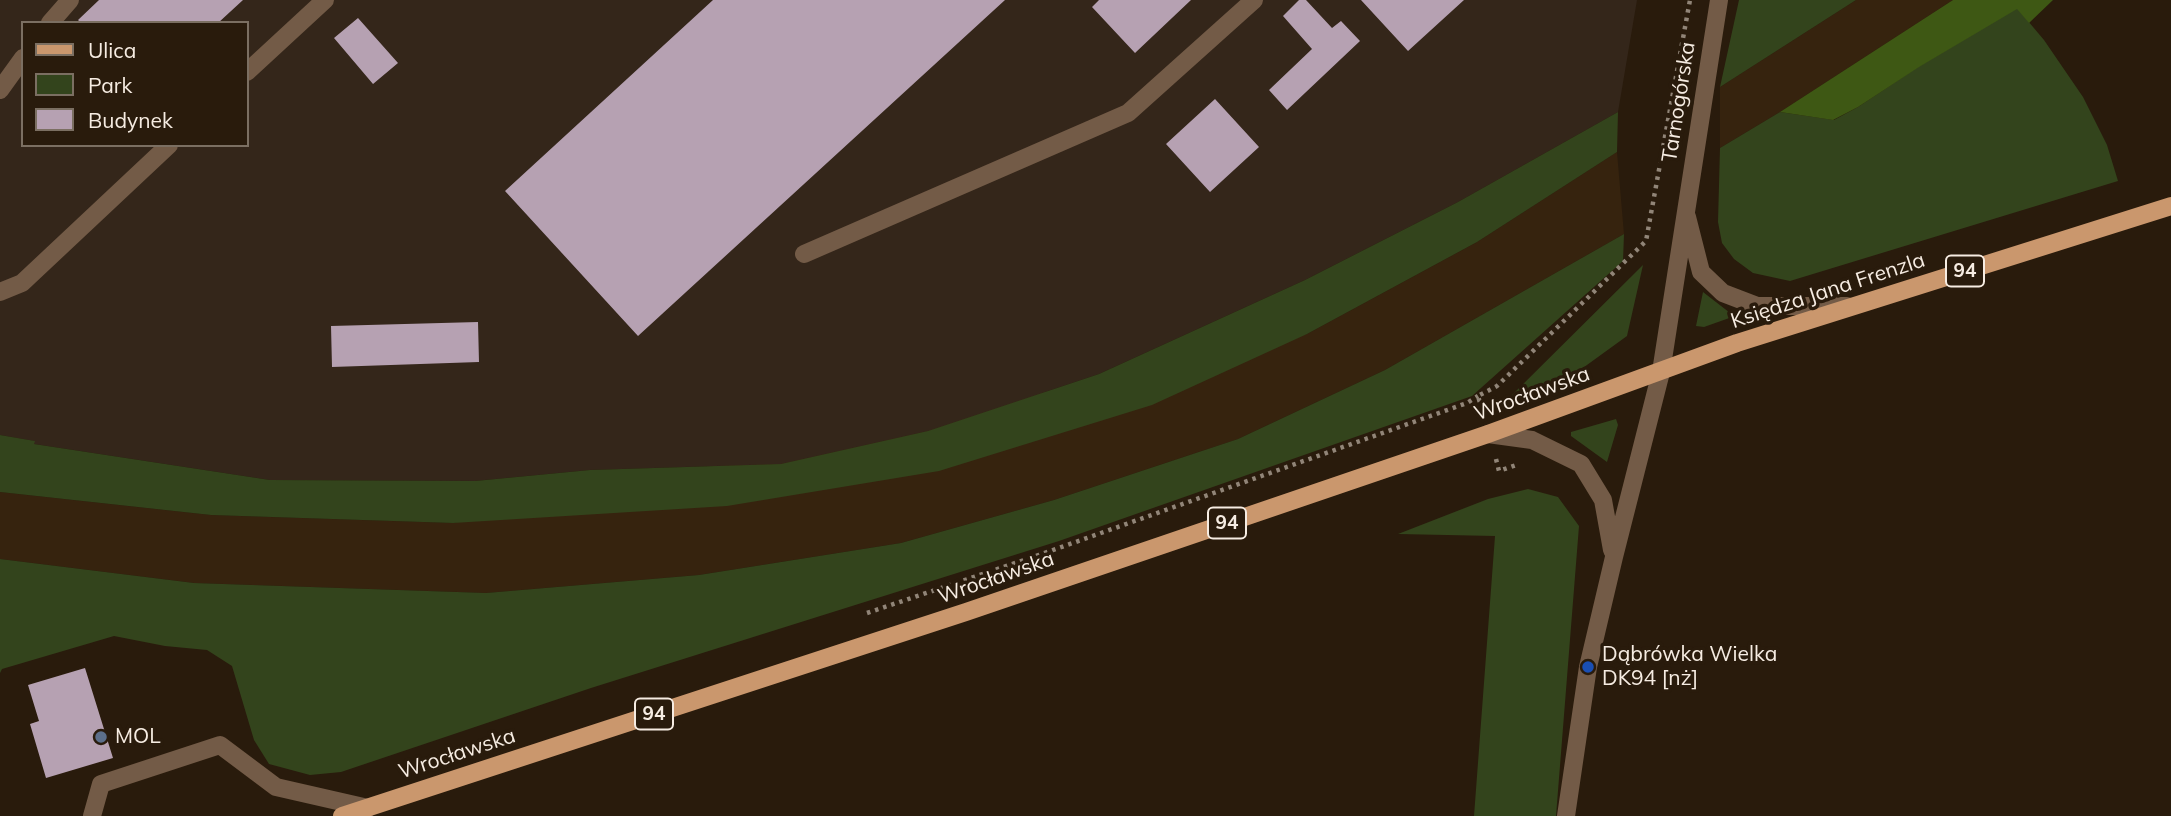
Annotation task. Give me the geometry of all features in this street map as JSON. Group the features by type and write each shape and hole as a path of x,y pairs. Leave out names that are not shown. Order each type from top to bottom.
{"main road":[{"name":"Księdza Jana Frenzla","path":"1661,372 1737,343 2171,206"},
{"name":"Wrocławska","path":"342,816 966,612 1488,434 1661,372"}],"street":[{"path":"52,21 70,0"},
{"path":"248,71 325,0"},
{"path":"804,254 1128,113 1254,0"},
{"name":"Tarnogórska","path":"1566,816 1588,667 1661,372 1719,0"},
{"path":"0,90 21,61"},
{"path":"0,292 22,283 167,147"},
{"name":"Tarnogórska","path":"1685,211 1702,272 1723,293 1757,306 1855,306"},
{"path":"1488,434 1532,440 1581,464 1603,500 1614,557"},
{"path":"92,816 101,784 220,745 276,787 368,808"}],"path":[{"path":"867,613 1065,546 1454,407 1497,386 1646,242 1690,0"},
{"path":"1478,396 1499,471 1522,463"}],"shaded area":[{"path":"0,0 1637,0 1618,112 1458,202 1305,280 1099,374 928,431 781,464 590,470 475,481 270,480 34,444 34,441 0,435"},
{"path":"1856,0 1953,0 1720,148 1720,87"},
{"path":"1617,152 1624,234 1385,370 1238,439 1054,500 901,543 699,575 486,593 194,583 0,559 0,492 211,515 453,523 1307,334 1477,242"}],"green space":[{"path":"1739,0 1856,0 1720,87"},
{"path":"1953,0 2053,0 2029,23 2017,9 1833,120 1780,112"},
{"path":"2017,8 2044,40 2083,97 2107,145 2118,181 1790,281 1753,273 1734,259 1722,243 1718,222 1720,148 1780,112 1834,120"},
{"path":"1618,112 1617,152 1477,242 1307,334 1152,405 939,471 727,506 453,523 211,515 0,492 0,435 35,441 34,444 270,480 475,481 590,470 781,464 928,431 1099,374 1305,280 1458,202"},
{"path":"1624,234 1623,261 1472,396 1059,541 591,688 341,772 310,775 269,764 254,740 232,666 207,650 165,646 114,636 2,669 0,673 0,559 194,583 486,593 699,575 901,543 1054,500 1238,439 1385,370"},
{"path":"1643,265 1627,336 1569,378 1506,401"},
{"path":"1703,292 1735,316 1704,327 1696,326"},
{"path":"1616,419 1618,425 1607,462 1571,436 1571,432"},
{"path":"1528,489 1558,497 1579,526 1556,816 1474,816 1495,536 1398,534 1488,499"}],"building":[{"path":"99,0 243,0 220,21 78,20"},
{"path":"713,0 1005,0 638,336 505,191"},
{"path":"1099,0 1191,0 1135,53 1092,7"},
{"path":"1299,0 1306,0 1332,28 1341,21 1360,41 1287,110 1269,90 1312,49 1283,16"},
{"path":"1361,0 1464,0 1408,51"},
{"path":"358,18 398,63 373,84 334,38"},
{"path":"1215,99 1259,147 1210,192 1166,144"},
{"path":"478,322 479,362 332,367 331,326"},
{"path":"85,668 113,758 46,778 30,724 39,721 28,685"}],"place":[{"name":"Dąbrówka Wielka DK94 [nż]","path":"1588,667"},
{"name":"MOL","path":"101,737"}]}
